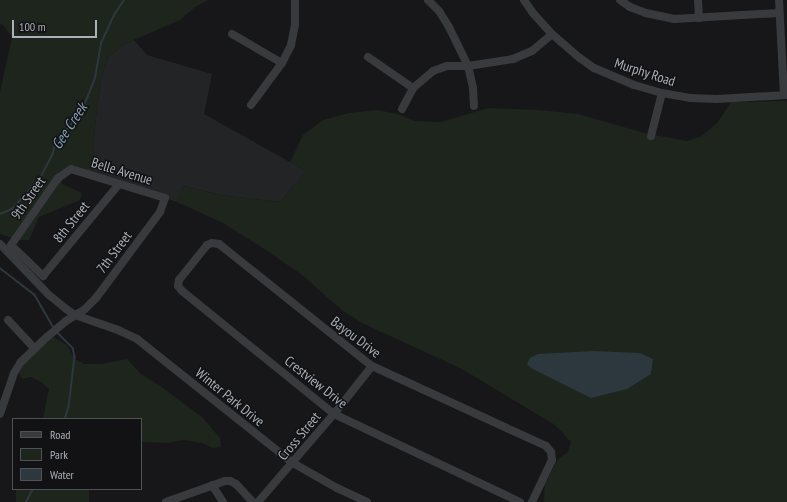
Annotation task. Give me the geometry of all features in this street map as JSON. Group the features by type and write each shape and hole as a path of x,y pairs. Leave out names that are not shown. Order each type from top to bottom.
{"street":[{"path":"251,105 282,63 291,45 295,24 295,0"},
{"path":"428,0 449,27 468,66 473,88 474,106"},
{"name":"Murphy Road","path":"524,0 532,12 552,34 580,58 594,68 634,85 662,93 690,98 717,99 785,95"},
{"path":"620,0 630,7 674,19 779,13"},
{"path":"698,0 699,18"},
{"path":"779,0 785,95"},
{"path":"232,34 282,63"},
{"path":"402,109 413,88 433,71 448,66 468,66 513,60 532,51 552,34"},
{"path":"368,58 413,88"},
{"path":"651,136 662,93"},
{"name":"Belle Avenue","path":"71,169 165,198"},
{"name":"9th Street","path":"43,276 11,245 58,178 71,169"},
{"name":"8th Street","path":"43,276 119,184"},
{"name":"7th Street","path":"0,414 3,395 21,362 34,348 56,329 85,309 96,298 160,212 165,198"},
{"name":"Bayou Drive","path":"178,286 179,280 207,245 212,242 219,244 372,366 546,446 551,452 552,460 532,502"},
{"name":"Winter Park Drive","path":"0,244 49,295 76,315 118,330 137,339 293,463 337,488 367,502"},
{"name":"Crestview Drive","path":"178,286 334,414 520,502"},
{"path":"8,320 34,348"},
{"name":"Cross Street","path":"258,502 293,463 372,366"},
{"path":"166,502 212,485 230,481 236,484 253,502"},
{"path":"212,485 223,502"}],"shaded area":[{"path":"134,40 147,55 212,74 204,114 306,171 280,202 221,195 183,186 177,202 168,199 169,196 84,170 96,160 93,148 96,117 101,78 108,58 122,45"}],"green space":[{"path":"0,0 208,0 195,7 180,20 122,45 108,58 101,78 93,148 96,160 92,171 69,165 12,238 0,234 0,92 12,37 3,25 0,24"},
{"path":"787,101 787,502 544,502 545,484 558,459 568,452 571,442 555,425 462,369 364,324 343,311 302,275 269,252 223,223 177,202 182,186 221,195 280,202 306,171 290,162 303,135 323,120 349,113 377,110 398,114 415,121 441,122 488,108 538,110 578,114 648,134 647,137 653,139 655,135 687,141 702,136 717,123 731,102"},
{"path":"62,179 62,184 82,193 80,200 39,217 29,240 19,240"},
{"path":"52,336 67,345 75,359 84,364 101,364 127,359 141,374 159,385 203,418 220,438 221,447 213,448 202,443 184,440 166,443 142,442 142,418 43,418 49,389 41,382 31,377 22,379 19,373 24,364"},
{"path":"16,490 89,490 89,502 16,502"}],"water":[{"path":"593,351 640,353 653,359 651,374 627,389 591,398 531,368 527,364 530,358 538,354"}],"waterway":[{"name":"Gee Creek","path":"0,214 12,209 39,180 52,156 56,141 81,113 95,78 101,43 114,15 124,0"},
{"name":"Gee Creek","path":"0,268 35,295 54,328"},
{"name":"Gee Creek","path":"58,333 73,348 75,357 69,407 65,418"},
{"name":"Gee Creek","path":"26,502 32,490"}]}
